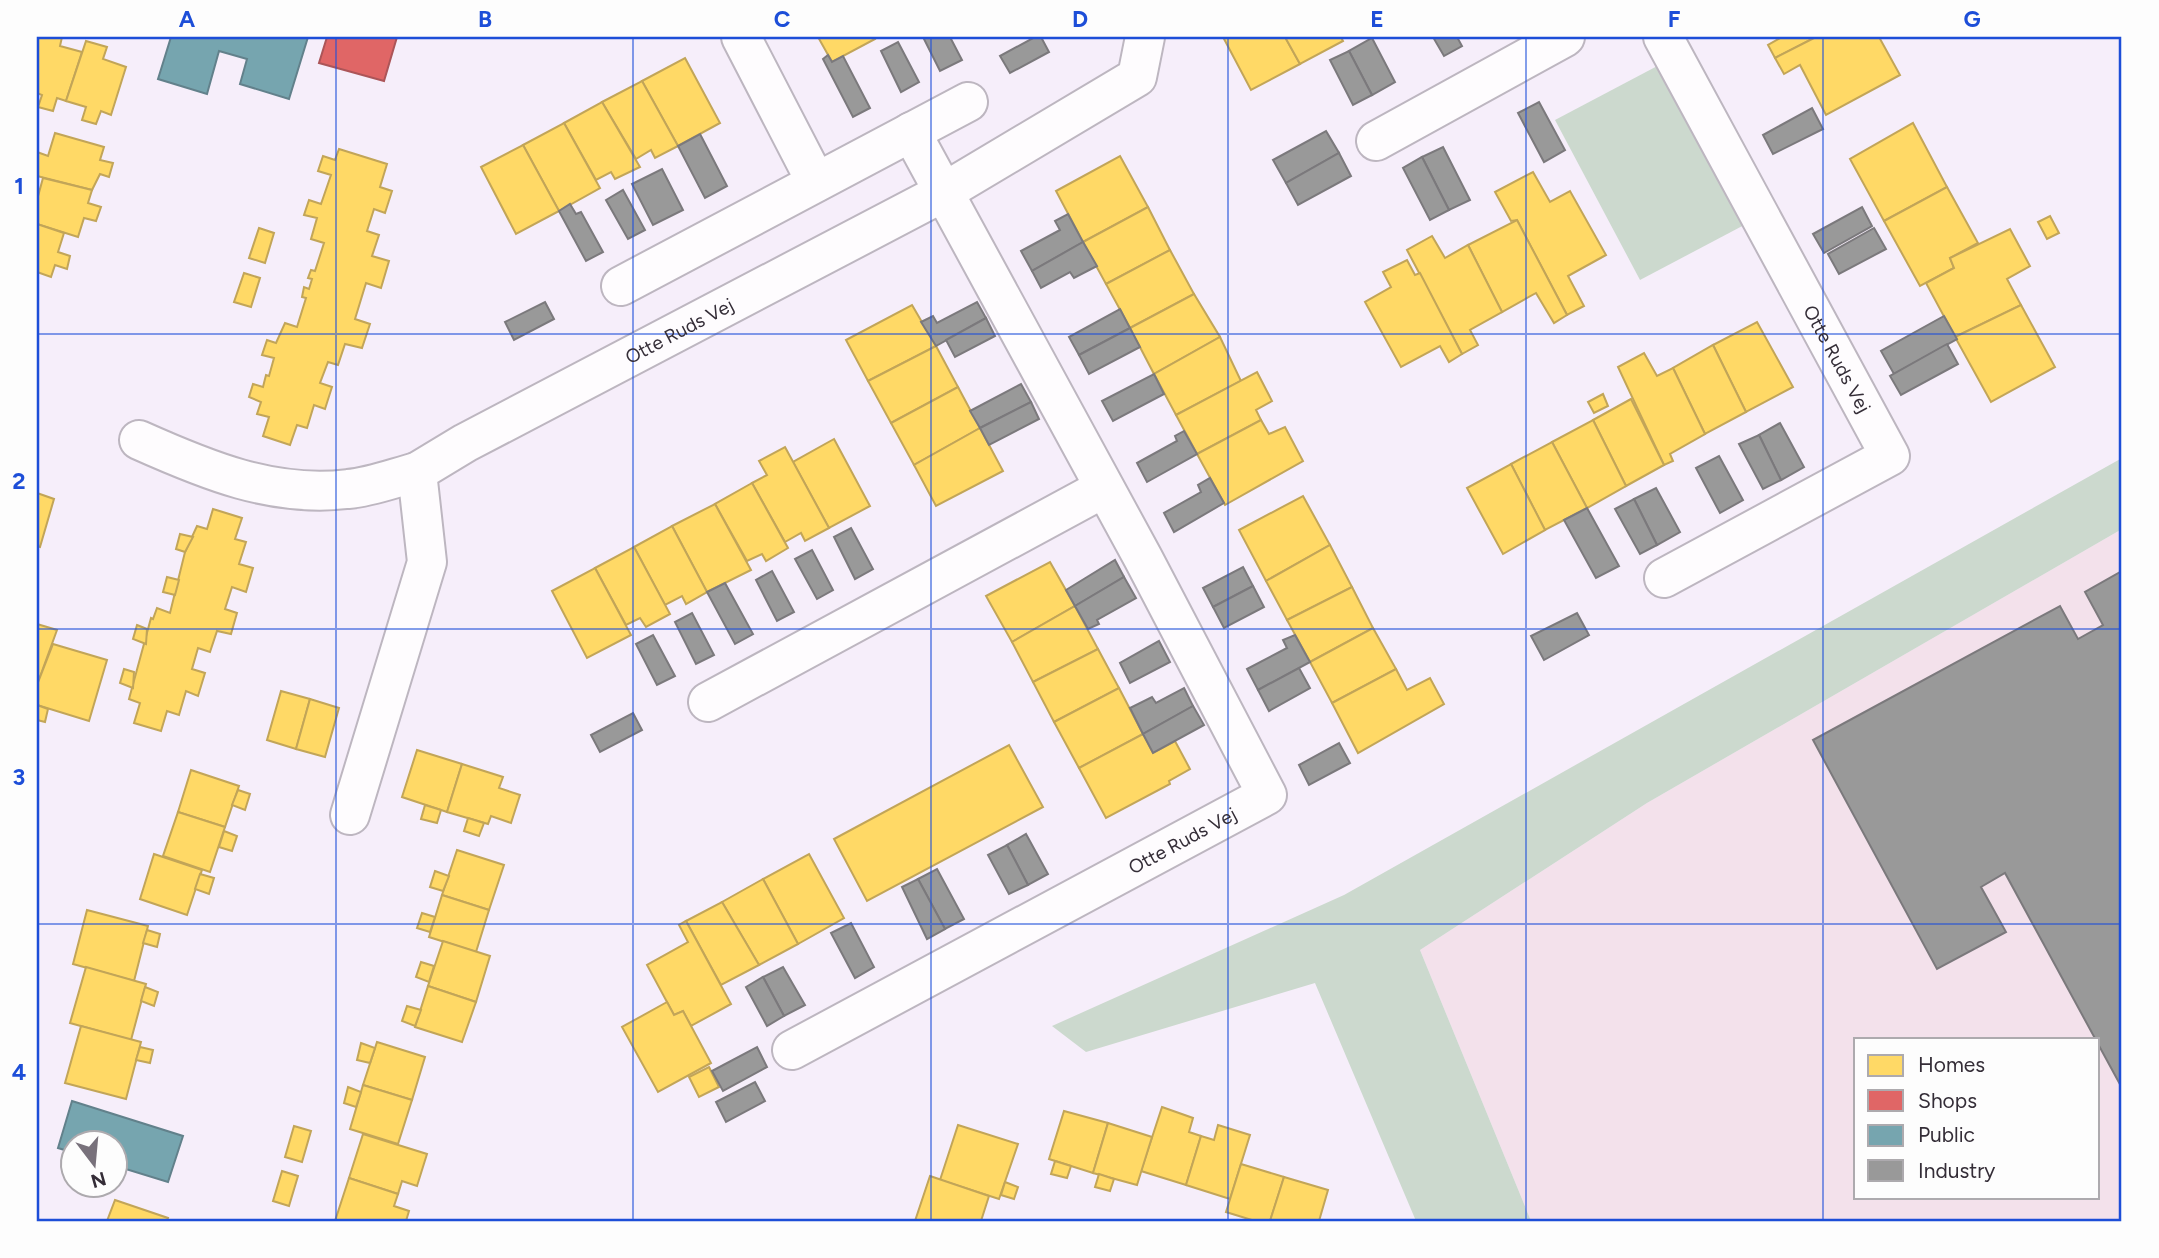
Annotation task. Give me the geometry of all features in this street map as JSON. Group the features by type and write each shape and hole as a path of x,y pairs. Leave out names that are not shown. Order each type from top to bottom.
{"street":[{"path":"741,37 816,182"},
{"name":"Otte Ruds Vej","path":"139,440 215,474 287,489 348,489 416,472 465,443 944,192 1137,77 1145,37"},
{"path":"1376,141 1565,37"},
{"name":"Otte Ruds Vej","path":"1663,37 1890,456 1664,578"},
{"path":"621,286 968,102"},
{"name":"Otte Ruds Vej","path":"792,1050 1267,795 911,132"},
{"path":"350,815 427,562 416,472"},
{"path":"708,702 1104,488"}],"shaded area":[{"path":"1663,63 1748,223 1640,280 1555,120"},
{"path":"2122,458 2122,529 1647,803 1420,950 1531,1221 1416,1221 1315,983 1086,1052 1052,1026 1344,895"},
{"path":"2122,529 2122,1221 1531,1221 1420,950 1647,803"}],"building: Homes":[{"path":"38,37 62,37 60,46 82,52 66,101 57,98 53,111 38,107 42,95 37,93"},
{"path":"818,37 874,37 875,39 832,62"},
{"path":"1223,37 1285,37 1300,64 1251,90"},
{"path":"1285,37 1341,37 1343,41 1300,64"},
{"path":"1782,37 1816,37 1775,58 1768,45"},
{"path":"1816,37 1879,37 1900,75 1826,115 1800,65 1784,74 1775,58"},
{"path":"86,41 107,47 103,59 126,67 111,115 101,111 96,124 82,120 86,107 66,101"},
{"path":"685,58 720,123 678,146 642,81"},
{"path":"642,81 678,146 655,158 651,150 636,159 602,102"},
{"path":"602,102 640,167 615,179 611,172 596,180 564,123"},
{"path":"564,123 600,188 559,211 523,145"},
{"path":"1913,123 1947,187 1884,221 1850,159"},
{"path":"55,133 104,147 100,160 113,163 109,177 100,174 92,190 37,176 37,152 48,156"},
{"path":"523,145 559,211 516,234 481,167"},
{"path":"339,149 387,164 380,187 392,191 385,213 374,209 367,231 379,235 372,256 389,261 381,288 366,283 355,319 370,324 362,348 345,344 338,365 328,362 320,383 332,387 325,409 314,405 307,428 297,425 290,445 263,436 269,417 257,414 261,402 249,397 253,384 263,387 266,375 269,376 274,358 262,355 267,340 276,343 285,323 297,327 306,298 302,297 304,287 309,289 312,279 308,278 311,270 315,271 324,243 311,239 317,218 304,215 309,200 321,204 331,175 318,171 323,156 335,160"},
{"path":"1120,156 1148,207 1083,242 1056,191"},
{"path":"1533,172 1550,202 1570,191 1606,255 1568,276 1584,306 1567,315 1517,220 1511,221 1495,192"},
{"path":"43,178 92,190 88,203 101,207 96,221 84,218 78,237 37,224 37,200"},
{"path":"1947,187 1978,243 1950,258 1954,268 1920,286 1884,221"},
{"path":"1148,207 1170,250 1106,284 1083,242"},
{"path":"2050,216 2059,233 2047,239 2038,222"},
{"path":"1517,220 1567,315 1554,323 1536,293 1502,312 1468,245"},
{"path":"37,224 64,233 58,252 70,256 67,269 55,265 51,277 37,272"},
{"path":"259,228 274,233 265,263 249,258"},
{"path":"2010,229 2030,266 2007,279 2021,305 1955,337 1926,283 1954,268 1950,258"},
{"path":"1432,236 1445,258 1468,245 1502,312 1470,330 1478,345 1462,354 1407,250"},
{"path":"1170,250 1194,294 1130,328 1106,284"},
{"path":"1407,260 1415,275 1420,273 1462,354 1449,362 1440,346 1401,367 1365,302 1391,287 1383,272"},
{"path":"244,273 260,278 251,307 234,302"},
{"path":"1194,294 1220,337 1154,374 1130,328"},
{"path":"912,305 936,346 868,381 846,340"},
{"path":"2021,305 2055,367 1991,402 1955,337"},
{"path":"1757,322 1793,387 1746,412 1713,345"},
{"path":"1220,337 1241,381 1176,415 1154,374"},
{"path":"1713,345 1746,412 1705,434 1673,368"},
{"path":"936,346 958,387 891,423 868,381"},
{"path":"1644,353 1657,376 1673,368 1705,434 1670,454 1673,461 1664,465 1618,367"},
{"path":"1257,372 1272,401 1256,410 1261,420 1197,454 1176,415"},
{"path":"958,387 980,428 914,465 891,423"},
{"path":"1603,394 1608,406 1594,413 1588,402"},
{"path":"1631,399 1664,465 1626,486 1593,420"},
{"path":"1261,420 1269,434 1285,427 1303,461 1225,505 1197,454"},
{"path":"1593,420 1626,486 1587,508 1552,442"},
{"path":"980,428 1003,471 936,506 914,465"},
{"path":"834,439 870,506 829,528 793,462"},
{"path":"1552,442 1587,508 1545,530 1511,464"},
{"path":"785,447 829,528 805,541 801,533 785,542 752,483 767,475 759,461"},
{"path":"1511,464 1545,530 1503,554 1467,488"},
{"path":"752,483 788,548 766,561 762,554 747,561 715,504"},
{"path":"37,493 54,499 40,547 37,546"},
{"path":"1303,496 1330,545 1266,581 1239,530"},
{"path":"715,504 751,570 707,592 672,526"},
{"path":"213,509 242,518 235,539 246,542 239,564 253,568 246,592 232,587 225,609 237,613 231,634 217,631 210,652 198,648 192,669 205,673 198,696 186,691 179,715 167,711 161,731 134,723 140,703 129,699 151,618 153,619 157,608 170,613 185,552 197,526 207,529"},
{"path":"672,526 707,592 686,604 682,596 665,605 634,547"},
{"path":"180,534 193,537 185,552 176,549"},
{"path":"1330,545 1352,587 1287,620 1266,581"},
{"path":"634,547 670,614 646,627 640,618 626,625 595,568"},
{"path":"1050,562 1075,606 1012,642 986,596"},
{"path":"595,568 631,635 587,658 552,591"},
{"path":"167,577 179,580 175,595 163,592"},
{"path":"1352,587 1373,628 1310,662 1287,620"},
{"path":"1075,606 1098,649 1033,682 1012,642"},
{"path":"37,624 57,630 37,685"},
{"path":"137,625 147,629 146,644 133,639"},
{"path":"1373,628 1396,669 1332,703 1310,662"},
{"path":"53,644 107,660 89,721 37,705 37,685"},
{"path":"1098,649 1119,688 1054,722 1033,682"},
{"path":"124,669 134,672 133,688 120,683"},
{"path":"1396,669 1407,690 1430,678 1444,704 1358,753 1332,703"},
{"path":"1119,688 1143,734 1079,768 1054,722"},
{"path":"281,691 310,699 296,749 267,740"},
{"path":"310,699 339,708 325,757 296,749"},
{"path":"37,705 48,709 45,722 37,720"},
{"path":"1143,734 1153,753 1175,741 1190,769 1169,781 1170,784 1106,818 1079,768"},
{"path":"1009,745 1043,807 867,901 834,839"},
{"path":"417,750 462,764 447,812 402,797"},
{"path":"462,764 503,777 499,788 520,795 511,823 491,816 488,824 447,812"},
{"path":"191,770 239,786 225,827 178,812"},
{"path":"238,790 250,794 245,810 232,805"},
{"path":"425,805 441,810 437,823 421,819"},
{"path":"178,812 225,827 210,872 163,856"},
{"path":"468,818 484,823 479,836 464,831"},
{"path":"224,831 237,836 232,851 219,847"},
{"path":"457,850 504,865 489,910 442,895"},
{"path":"154,854 202,870 187,915 140,899"},
{"path":"809,854 844,918 798,944 763,879"},
{"path":"435,871 449,876 443,891 430,887"},
{"path":"200,874 214,878 209,894 195,889"},
{"path":"763,879 798,944 759,965 722,902"},
{"path":"442,895 489,910 476,952 429,937"},
{"path":"722,902 759,965 721,985 686,921"},
{"path":"87,910 148,926 134,981 73,964"},
{"path":"422,913 435,917 430,932 417,928"},
{"path":"686,921 731,1004 691,1026 683,1011 674,1015 647,965 688,942 679,925"},
{"path":"147,930 160,934 157,947 143,943"},
{"path":"443,941 490,956 476,1002 428,986"},
{"path":"421,962 434,966 429,982 416,977"},
{"path":"86,967 146,984 131,1040 70,1023"},
{"path":"428,986 476,1002 462,1042 415,1027"},
{"path":"145,987 158,992 154,1006 141,1001"},
{"path":"667,1002 674,1015 683,1011 711,1063 658,1092 622,1027"},
{"path":"407,1006 421,1010 415,1026 402,1021"},
{"path":"81,1026 141,1042 126,1099 65,1083"},
{"path":"377,1042 425,1057 412,1100 363,1085"},
{"path":"361,1043 375,1048 370,1063 357,1060"},
{"path":"140,1047 153,1050 150,1063 136,1060"},
{"path":"709,1067 719,1087 699,1097 689,1077"},
{"path":"363,1085 412,1100 398,1144 350,1129"},
{"path":"348,1087 361,1092 356,1107 344,1103"},
{"path":"1162,1107 1193,1118 1189,1132 1201,1136 1186,1185 1141,1171"},
{"path":"1064,1111 1108,1123 1093,1173 1049,1159"},
{"path":"1108,1123 1152,1137 1137,1185 1093,1173"},
{"path":"958,1125 1018,1144 999,1199 940,1180"},
{"path":"1218,1125 1250,1135 1230,1199 1186,1185 1201,1136 1214,1140"},
{"path":"294,1126 311,1131 302,1162 285,1157"},
{"path":"363,1134 427,1154 417,1186 402,1181 398,1194 349,1178"},
{"path":"1055,1161 1071,1166 1067,1178 1051,1174"},
{"path":"1241,1164 1284,1177 1270,1221 1255,1221 1226,1212"},
{"path":"282,1171 298,1176 289,1206 273,1201"},
{"path":"1099,1174 1114,1179 1110,1191 1095,1187"},
{"path":"930,1176 989,1196 981,1221 915,1221"},
{"path":"1284,1177 1328,1190 1319,1221 1270,1221"},
{"path":"349,1178 398,1194 394,1206 409,1211 406,1221 335,1221"},
{"path":"1005,1182 1018,1187 1014,1199 1001,1195"},
{"path":"115,1200 168,1218 167,1221 107,1221"}],"building: Shops":[{"path":"327,37 397,37 384,81 319,63"}],"building: Public":[{"path":"171,37 308,37 289,99 240,84 247,59 219,51 207,94 158,79"},
{"path":"72,1101 183,1136 168,1182 130,1170 130,1128 64,1128"}],"building: Industry":[{"path":"923,37 950,37 962,60 940,71"},
{"path":"1035,37 1041,37 1049,52 1010,73 1000,56"},
{"path":"1433,37 1457,37 1462,46 1444,56"},
{"path":"1372,38 1395,82 1372,95 1349,51"},
{"path":"898,42 919,82 901,92 881,51"},
{"path":"1349,51 1372,95 1353,105 1330,60"},
{"path":"828,55 832,62 843,56 870,108 853,117 823,59"},
{"path":"1539,102 1565,150 1544,162 1518,113"},
{"path":"1812,108 1823,129 1773,154 1763,135"},
{"path":"1326,131 1339,153 1286,183 1273,160"},
{"path":"700,134 727,186 705,198 678,146"},
{"path":"1443,147 1470,200 1449,210 1422,157"},
{"path":"1339,153 1351,176 1298,205 1286,183"},
{"path":"1422,157 1449,210 1430,220 1403,168"},
{"path":"662,169 683,210 653,225 632,184"},
{"path":"623,190 645,230 628,239 606,200"},
{"path":"570,204 576,214 581,212 603,252 586,261 559,211"},
{"path":"1862,207 1872,226 1824,253 1813,234"},
{"path":"1068,214 1083,242 1032,271 1021,251 1060,230 1055,221"},
{"path":"1874,228 1886,249 1839,274 1828,254"},
{"path":"1083,242 1097,266 1074,278 1070,272 1041,288 1032,271"},
{"path":"545,302 554,319 514,340 505,322"},
{"path":"977,302 986,318 936,346 921,322 933,316 937,323"},
{"path":"1120,309 1130,328 1079,355 1069,337"},
{"path":"1944,316 1957,339 1894,374 1881,351"},
{"path":"986,318 995,336 955,357 946,340"},
{"path":"1130,328 1140,347 1089,374 1079,355"},
{"path":"1947,344 1958,364 1901,395 1890,376"},
{"path":"1154,374 1164,394 1113,421 1102,401"},
{"path":"1021,384 1031,402 980,428 970,411"},
{"path":"1031,402 1039,419 989,445 980,428"},
{"path":"1780,423 1804,467 1781,480 1759,435"},
{"path":"1184,431 1197,454 1147,482 1137,463 1177,441 1175,436"},
{"path":"1759,435 1781,480 1763,489 1739,444"},
{"path":"1719,456 1743,500 1720,513 1696,468"},
{"path":"1210,478 1224,503 1174,532 1164,513 1201,492 1198,485"},
{"path":"1656,488 1680,532 1657,545 1634,499"},
{"path":"1634,499 1657,545 1640,554 1615,509"},
{"path":"1587,508 1619,566 1596,578 1564,520"},
{"path":"851,528 873,569 855,579 834,537"},
{"path":"812,550 833,590 817,599 795,559"},
{"path":"1115,560 1124,577 1075,606 1066,590"},
{"path":"1243,567 1253,586 1213,607 1203,588"},
{"path":"772,571 794,612 777,621 756,580"},
{"path":"2122,571 2122,1088 2100,1048 2100,1038 2095,1038 2005,873 1981,887 2006,932 1937,969 1813,740 2060,606 2078,639 2103,625 2085,592"},
{"path":"1124,577 1136,598 1097,620 1099,624 1088,629 1075,606"},
{"path":"725,583 753,634 735,644 707,592"},
{"path":"1253,586 1264,607 1224,628 1213,607"},
{"path":"692,613 714,655 696,664 675,622"},
{"path":"1577,613 1589,635 1544,660 1531,636"},
{"path":"653,635 675,676 657,685 636,644"},
{"path":"1295,635 1310,662 1258,690 1247,669 1287,648 1283,640"},
{"path":"1159,641 1170,662 1130,683 1120,663"},
{"path":"1299,668 1310,688 1269,711 1258,690"},
{"path":"1184,688 1193,706 1143,734 1130,708 1152,697 1156,703"},
{"path":"1193,706 1204,725 1153,753 1143,734"},
{"path":"633,713 642,730 600,752 591,735"},
{"path":"1339,743 1350,763 1309,785 1299,765"},
{"path":"1026,834 1048,874 1028,885 1007,845"},
{"path":"1007,845 1028,885 1009,894 988,855"},
{"path":"937,869 964,919 945,929 918,879"},
{"path":"918,879 945,929 927,939 902,887"},
{"path":"851,923 874,967 855,978 831,933"},
{"path":"783,967 805,1005 784,1016 763,977"},
{"path":"763,977 784,1016 767,1026 746,987"},
{"path":"757,1047 767,1067 723,1091 712,1071"},
{"path":"755,1082 765,1101 726,1122 716,1102"}]}
